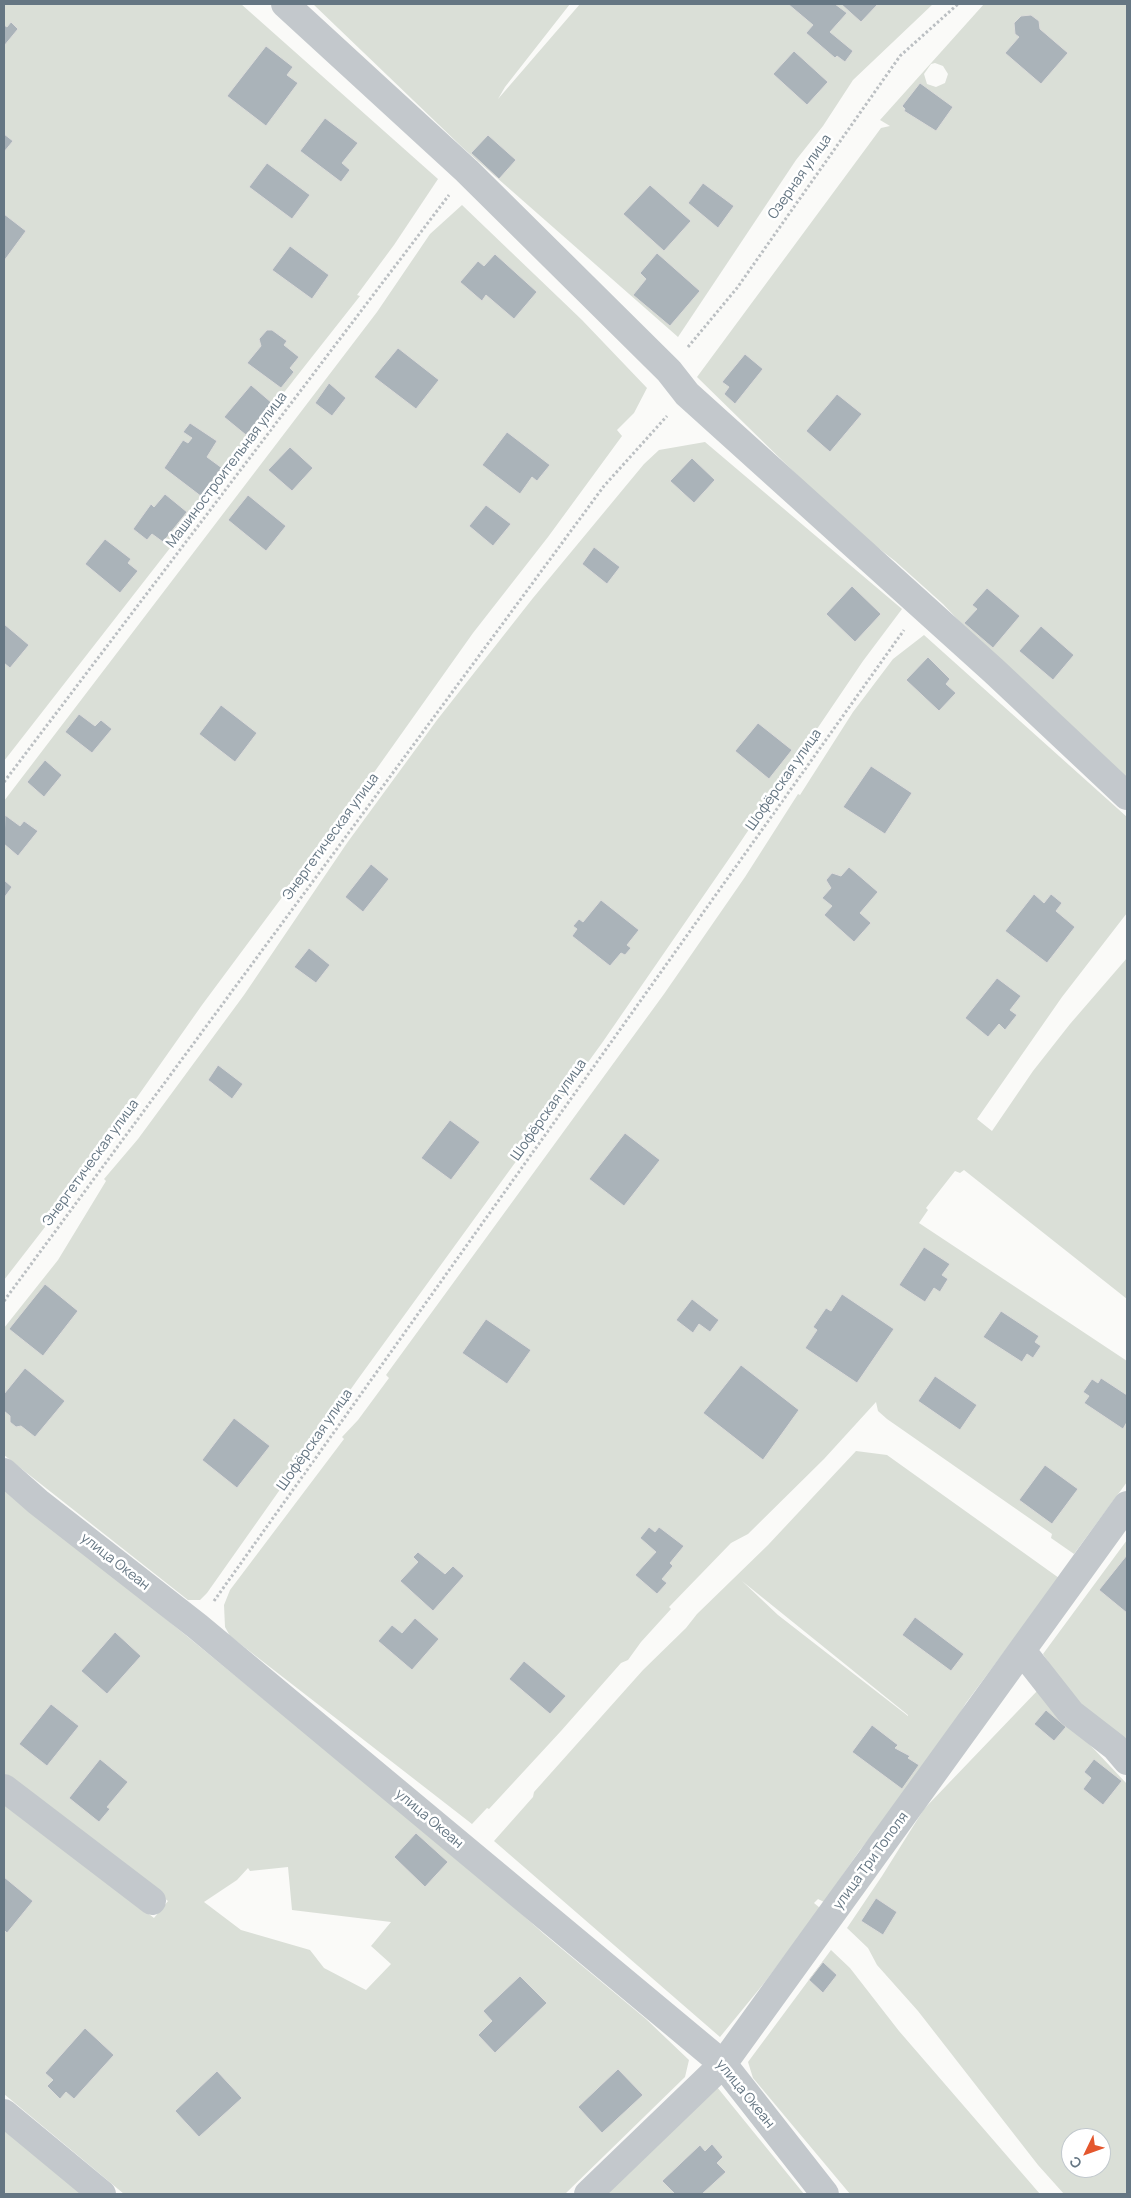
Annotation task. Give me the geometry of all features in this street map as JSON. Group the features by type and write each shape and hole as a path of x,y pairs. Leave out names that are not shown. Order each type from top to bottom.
{"street":[{"path":"285,4 467,171 669,371 687,394 920,607 994,671 1127,796"},
{"name":"улица Океан","path":"4,1472 38,1502 197,1626 723,2064 825,2194"},
{"name":"улица Три Тополя","path":"588,2194 723,2064 1023,1652 1127,1505"},
{"path":"1023,1652 1071,1713 1115,1747 1127,1761"},
{"path":"4,1788 152,1901"},
{"path":"4,2112 102,2194"}],"path":[{"name":"Озерная улица","path":"669,371 737,288 900,56 958,4"},
{"name":"Машиностроительная улица","path":"4,782 467,171"},
{"name":"Энергетическая улица","path":"4,1301 604,486 687,394"},
{"name":"Шофёрская улица","path":"197,1626 920,607"}],"shaded area":[{"path":"4,4 241,4 438,179 394,245 357,295 360,296 278,400 239,458 202,507 4,761"},
{"path":"313,4 570,4 505,87 498,99 580,4 933,4 853,80 823,126 796,160 678,337 463,148"},
{"path":"984,4 1127,4 1127,778 994,658 943,604 895,561 845,522 697,377 881,128 890,126 880,120","holes":["935,63 943,66 948,74 945,83 936,87 927,84 924,74 931,64"]},
{"path":"462,205 582,320 647,388 634,413 617,430 622,436 548,537 473,633 358,795 202,1005 52,1218 4,1280 4,801 377,312 430,234"},
{"path":"705,442 902,609 863,661 602,1043 358,1379 207,1593 200,1600 188,1600 4,1455 4,1328 58,1260 106,1181 104,1179 138,1139 244,995 347,843 437,720 533,598 644,464 659,450"},
{"path":"924,635 1127,817 1127,913 1062,997 977,1119 992,1131 1033,1071 1070,1024 1127,958 1127,1299 964,1170 960,1173 955,1171 926,1208 928,1210 919,1223 1127,1361 1127,1482 1074,1554 1051,1538 1052,1534 887,1419 878,1411 876,1402 824,1459 748,1534 731,1543 669,1607 671,1609 641,1642 628,1660 621,1663 489,1809 487,1808 472,1824 230,1636 225,1627 224,1605 230,1590 344,1439 342,1437 358,1420 389,1378 386,1375 664,994 745,877 798,794 800,795 853,712 893,659"},
{"path":"856,1451 887,1455 1059,1578 966,1703 942,1743 898,1804 860,1850 824,1902 818,1899 814,1903 820,1908 765,1982 720,2037 494,1841 533,1797 534,1792 643,1670 768,1545","holes":["742,1581 908,1715 778,1615"]},
{"path":"4,1486 478,1875 544,1934 646,2019 689,2060 685,2077 565,2194 124,2194 4,2094 4,1802 154,1918 168,1901 4,1776","holes":["288,1867 292,1910 391,1922 371,1946 391,1964 366,1990 324,1968 310,1950 241,1930 204,1902 237,1880 248,1868 250,1871"]},
{"path":"1127,1540 1127,1751 1075,1704 1043,1654"},
{"path":"1038,1690 1127,1784 1127,2194 1064,2194 1038,2165 918,2011 877,1965 868,1948 847,1928 924,1809"},
{"path":"831,1950 850,1968 899,2031 1040,2194 850,2194 753,2078 748,2062"},
{"path":"717,2087 804,2194 598,2194"},
{"path":"4,2124 89,2194 4,2194"}],"building":[{"path":"788,4 835,4 847,13 830,32 853,51 845,62 837,56 835,58 806,33 813,25"},
{"path":"841,4 878,4 861,22"},
{"path":"1031,15 1039,21 1040,29 1068,53 1041,84 1005,53 1019,37 1015,34 1014,23 1021,16"},
{"path":"11,22 18,29 4,46 4,25 7,27"},
{"path":"266,46 293,67 287,75 298,83 266,126 227,96"},
{"path":"794,51 828,82 807,105 773,74"},
{"path":"920,83 953,107 936,131 904,111 905,109 902,106"},
{"path":"325,118 358,143 342,163 350,170 341,182 300,151"},
{"path":"4,134 13,141 4,152"},
{"path":"488,135 516,160 499,179 471,153"},
{"path":"267,163 310,195 292,219 249,187"},
{"path":"703,183 734,206 718,228 688,203"},
{"path":"650,185 691,221 664,251 623,214"},
{"path":"4,214 26,231 4,261"},
{"path":"290,246 329,275 312,299 272,270"},
{"path":"657,253 700,291 670,326 633,295 646,279 640,273"},
{"path":"495,254 537,292 514,319 486,295 482,301 460,282 478,261 484,266"},
{"path":"267,330 272,330 287,341 284,345 299,357 290,368 294,372 281,388 247,363 261,346 259,339"},
{"path":"398,348 439,380 416,409 374,377"},
{"path":"745,354 763,369 735,404 724,394 729,387 722,382"},
{"path":"329,383 346,398 332,416 315,403"},
{"path":"251,385 272,403 246,435 224,417"},
{"path":"837,394 862,414 830,452 806,431"},
{"path":"190,423 217,441 207,457 222,468 202,497 164,468 183,440 188,443 192,438 183,432"},
{"path":"507,432 550,465 537,481 532,477 520,494 482,465"},
{"path":"290,447 313,468 292,491 268,470"},
{"path":"692,458 715,480 694,503 670,481"},
{"path":"165,494 187,512 163,542 152,534 147,540 133,529 151,504 154,507"},
{"path":"248,495 286,526 266,551 228,520"},
{"path":"486,505 511,524 493,546 469,526"},
{"path":"105,539 131,559 128,563 138,571 120,593 85,564"},
{"path":"594,547 620,567 607,584 582,564"},
{"path":"852,586 881,614 855,642 826,614"},
{"path":"987,588 1020,616 993,648 964,623 977,609 972,605"},
{"path":"4,624 29,645 10,668 4,663"},
{"path":"1041,626 1074,655 1053,680 1019,651"},
{"path":"928,657 950,679 946,684 956,693 939,711 906,680"},
{"path":"221,705 257,733 235,762 199,734"},
{"path":"79,714 95,726 101,720 112,729 92,753 65,732"},
{"path":"758,723 792,750 769,779 735,751"},
{"path":"45,760 62,775 44,797 27,782"},
{"path":"871,766 912,793 885,834 843,807"},
{"path":"5,815 20,826 24,821 38,831 18,856 4,844"},
{"path":"371,864 389,879 363,912 345,897"},
{"path":"849,867 878,892 860,913 871,923 854,942 824,915 832,906 822,898 831,888 826,880 832,873 841,876"},
{"path":"4,880 12,887 4,898"},
{"path":"1034,894 1044,903 1051,894 1062,903 1056,911 1075,927 1047,963 1005,931"},
{"path":"601,900 639,930 627,945 631,948 625,955 621,953 610,966 572,936 577,929 573,926 579,919 583,922"},
{"path":"309,948 330,965 316,983 294,967"},
{"path":"997,978 1021,996 1010,1010 1017,1015 1005,1030 999,1024 988,1037 965,1018"},
{"path":"218,1065 243,1084 232,1099 208,1080"},
{"path":"450,1120 480,1142 451,1180 421,1158"},
{"path":"625,1133 660,1160 624,1206 589,1179"},
{"path":"924,1247 950,1264 942,1275 948,1279 940,1292 934,1288 925,1302 899,1285"},
{"path":"45,1284 78,1311 43,1356 9,1329"},
{"path":"842,1294 894,1329 857,1383 805,1348 817,1330 813,1327 826,1308 831,1311"},
{"path":"692,1299 719,1320 710,1332 699,1324 693,1333 676,1320"},
{"path":"1001,1311 1039,1336 1035,1342 1041,1346 1033,1358 1027,1354 1022,1362 983,1337"},
{"path":"486,1319 531,1350 507,1384 462,1353"},
{"path":"741,1365 799,1410 763,1460 703,1413"},
{"path":"25,1368 65,1401 35,1437 21,1426 16,1427 10,1422 10,1416 4,1411 4,1394"},
{"path":"935,1376 977,1405 960,1430 918,1401"},
{"path":"1101,1378 1127,1395 1127,1422 1123,1429 1084,1403 1089,1396 1083,1392 1092,1379 1098,1383"},
{"path":"234,1418 270,1446 237,1488 202,1460"},
{"path":"1045,1465 1078,1489 1052,1524 1019,1500"},
{"path":"649,1527 655,1532 659,1527 684,1546 670,1563 673,1566 662,1579 667,1583 657,1594 635,1575 656,1552 640,1538"},
{"path":"418,1552 445,1574 453,1566 464,1576 433,1611 400,1581 418,1562 413,1557"},
{"path":"1127,1555 1127,1613 1099,1590"},
{"path":"915,1617 964,1654 951,1671 902,1635"},
{"path":"415,1618 439,1639 412,1670 378,1641 392,1625 402,1633"},
{"path":"115,1632 141,1656 107,1694 81,1671"},
{"path":"524,1661 566,1696 550,1714 509,1679"},
{"path":"51,1704 79,1726 47,1766 19,1744"},
{"path":"1046,1710 1066,1727 1054,1741 1034,1724"},
{"path":"872,1725 898,1745 895,1748 910,1756 908,1758 919,1765 902,1789 852,1752"},
{"path":"100,1759 128,1782 107,1807 110,1809 99,1822 69,1798"},
{"path":"1094,1759 1122,1781 1103,1805 1083,1789 1091,1778 1084,1772"},
{"path":"416,1833 448,1862 425,1887 394,1857"},
{"path":"4,1877 33,1901 7,1933 4,1930"},
{"path":"876,1898 897,1912 883,1935 861,1921"},
{"path":"823,1962 837,1975 823,1993 809,1980"},
{"path":"520,1976 547,2003 495,2053 478,2035 492,2021 483,2011"},
{"path":"85,2028 114,2055 74,2099 66,2092 60,2099 47,2086 53,2080 45,2073"},
{"path":"618,2069 643,2095 602,2133 578,2107"},
{"path":"217,2071 242,2098 199,2137 175,2111"},
{"path":"712,2144 723,2157 717,2163 726,2172 702,2194 675,2194 662,2181 700,2145 705,2151"}]}
